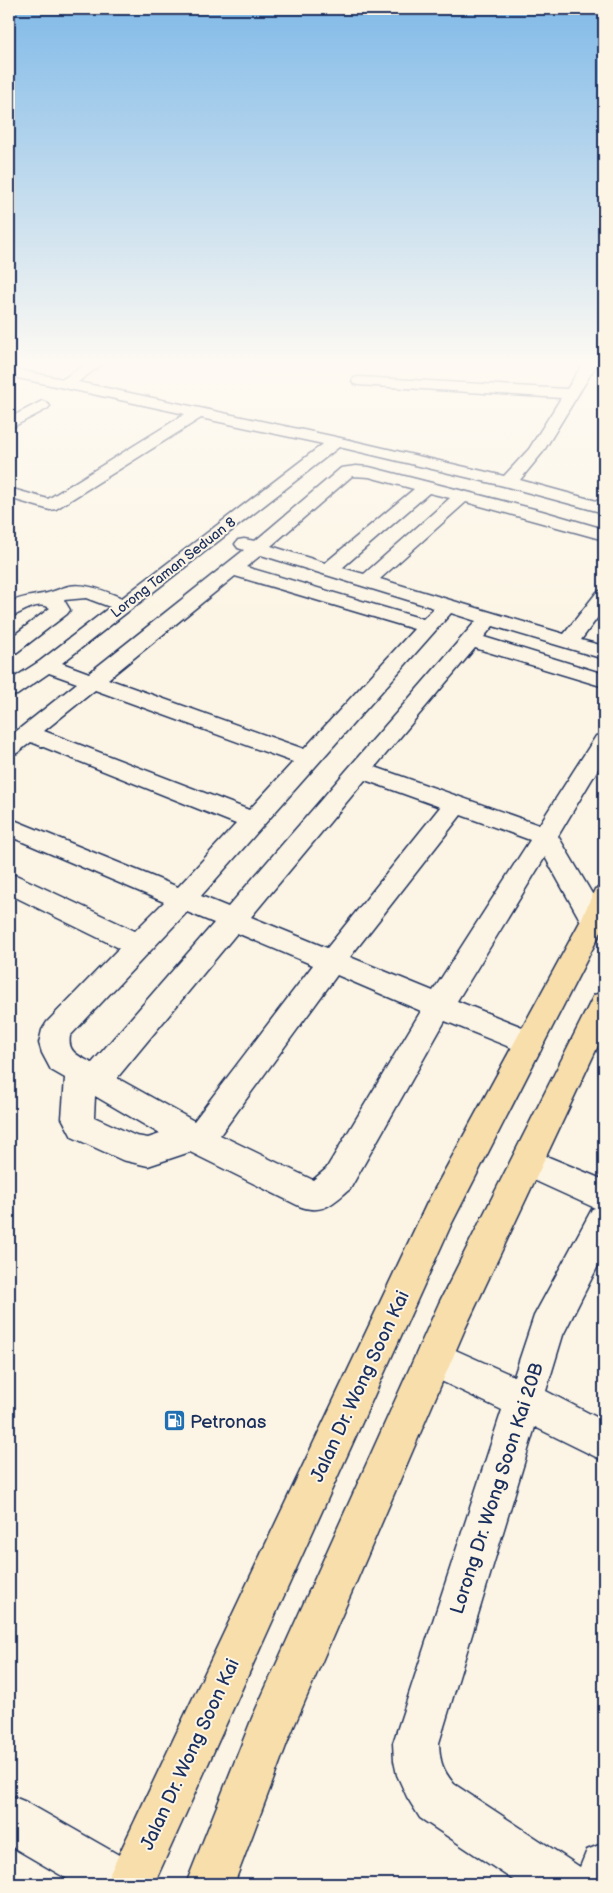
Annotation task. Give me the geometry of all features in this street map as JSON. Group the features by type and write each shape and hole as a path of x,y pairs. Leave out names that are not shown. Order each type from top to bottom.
{"main road":[{"name":"Jalan Dr. Wong Soon Kai","path":"129,1884 439,1214 599,908"},
{"path":"210,1884 268,1734 433,1358 604,1003"}],"street":[{"path":"9,493 50,506 139,450"},
{"name":"Lorong Taman Seduan 8","path":"9,690 54,659 325,450"},
{"path":"383,450 517,474 553,494 604,508"},
{"path":"517,474 533,450"},
{"path":"9,748 258,548 347,472 369,472 536,515 604,535"},
{"path":"328,569 426,487"},
{"path":"536,515 553,494"},
{"path":"368,581 462,497"},
{"path":"214,534 604,653"},
{"path":"232,569 427,627"},
{"path":"9,611 31,600 49,599 64,592 74,591 92,594 123,605"},
{"path":"569,642 604,596"},
{"path":"15,644 60,610 58,604 49,599"},
{"path":"446,605 182,900 57,1030 52,1042 55,1052 62,1061 195,1138 311,1195 320,1194 338,1180 439,1006 604,741"},
{"path":"456,804 195,1138 148,1152 133,1150 84,1126 78,1118 88,1076 233,919 489,618"},
{"path":"471,640 604,681"},
{"path":"15,644 54,659 92,681 308,759"},
{"path":"28,733 253,821"},
{"path":"360,770 545,836 599,908"},
{"path":"9,826 182,900 233,919 529,1043"},
{"path":"9,884 139,945"},
{"path":"527,1162 604,1196"},
{"name":"Lorong Dr. Wong Soon Kai 20B","path":"562,1884 437,1801 426,1787 416,1765 416,1744 547,1329 604,1220"},
{"path":"433,1358 524,1400 604,1442"},
{"path":"9,1818 123,1884"},
{"path":"599,1884 604,1867"}],"place":[{"name":"Petronas","path":"174,1421"}]}
